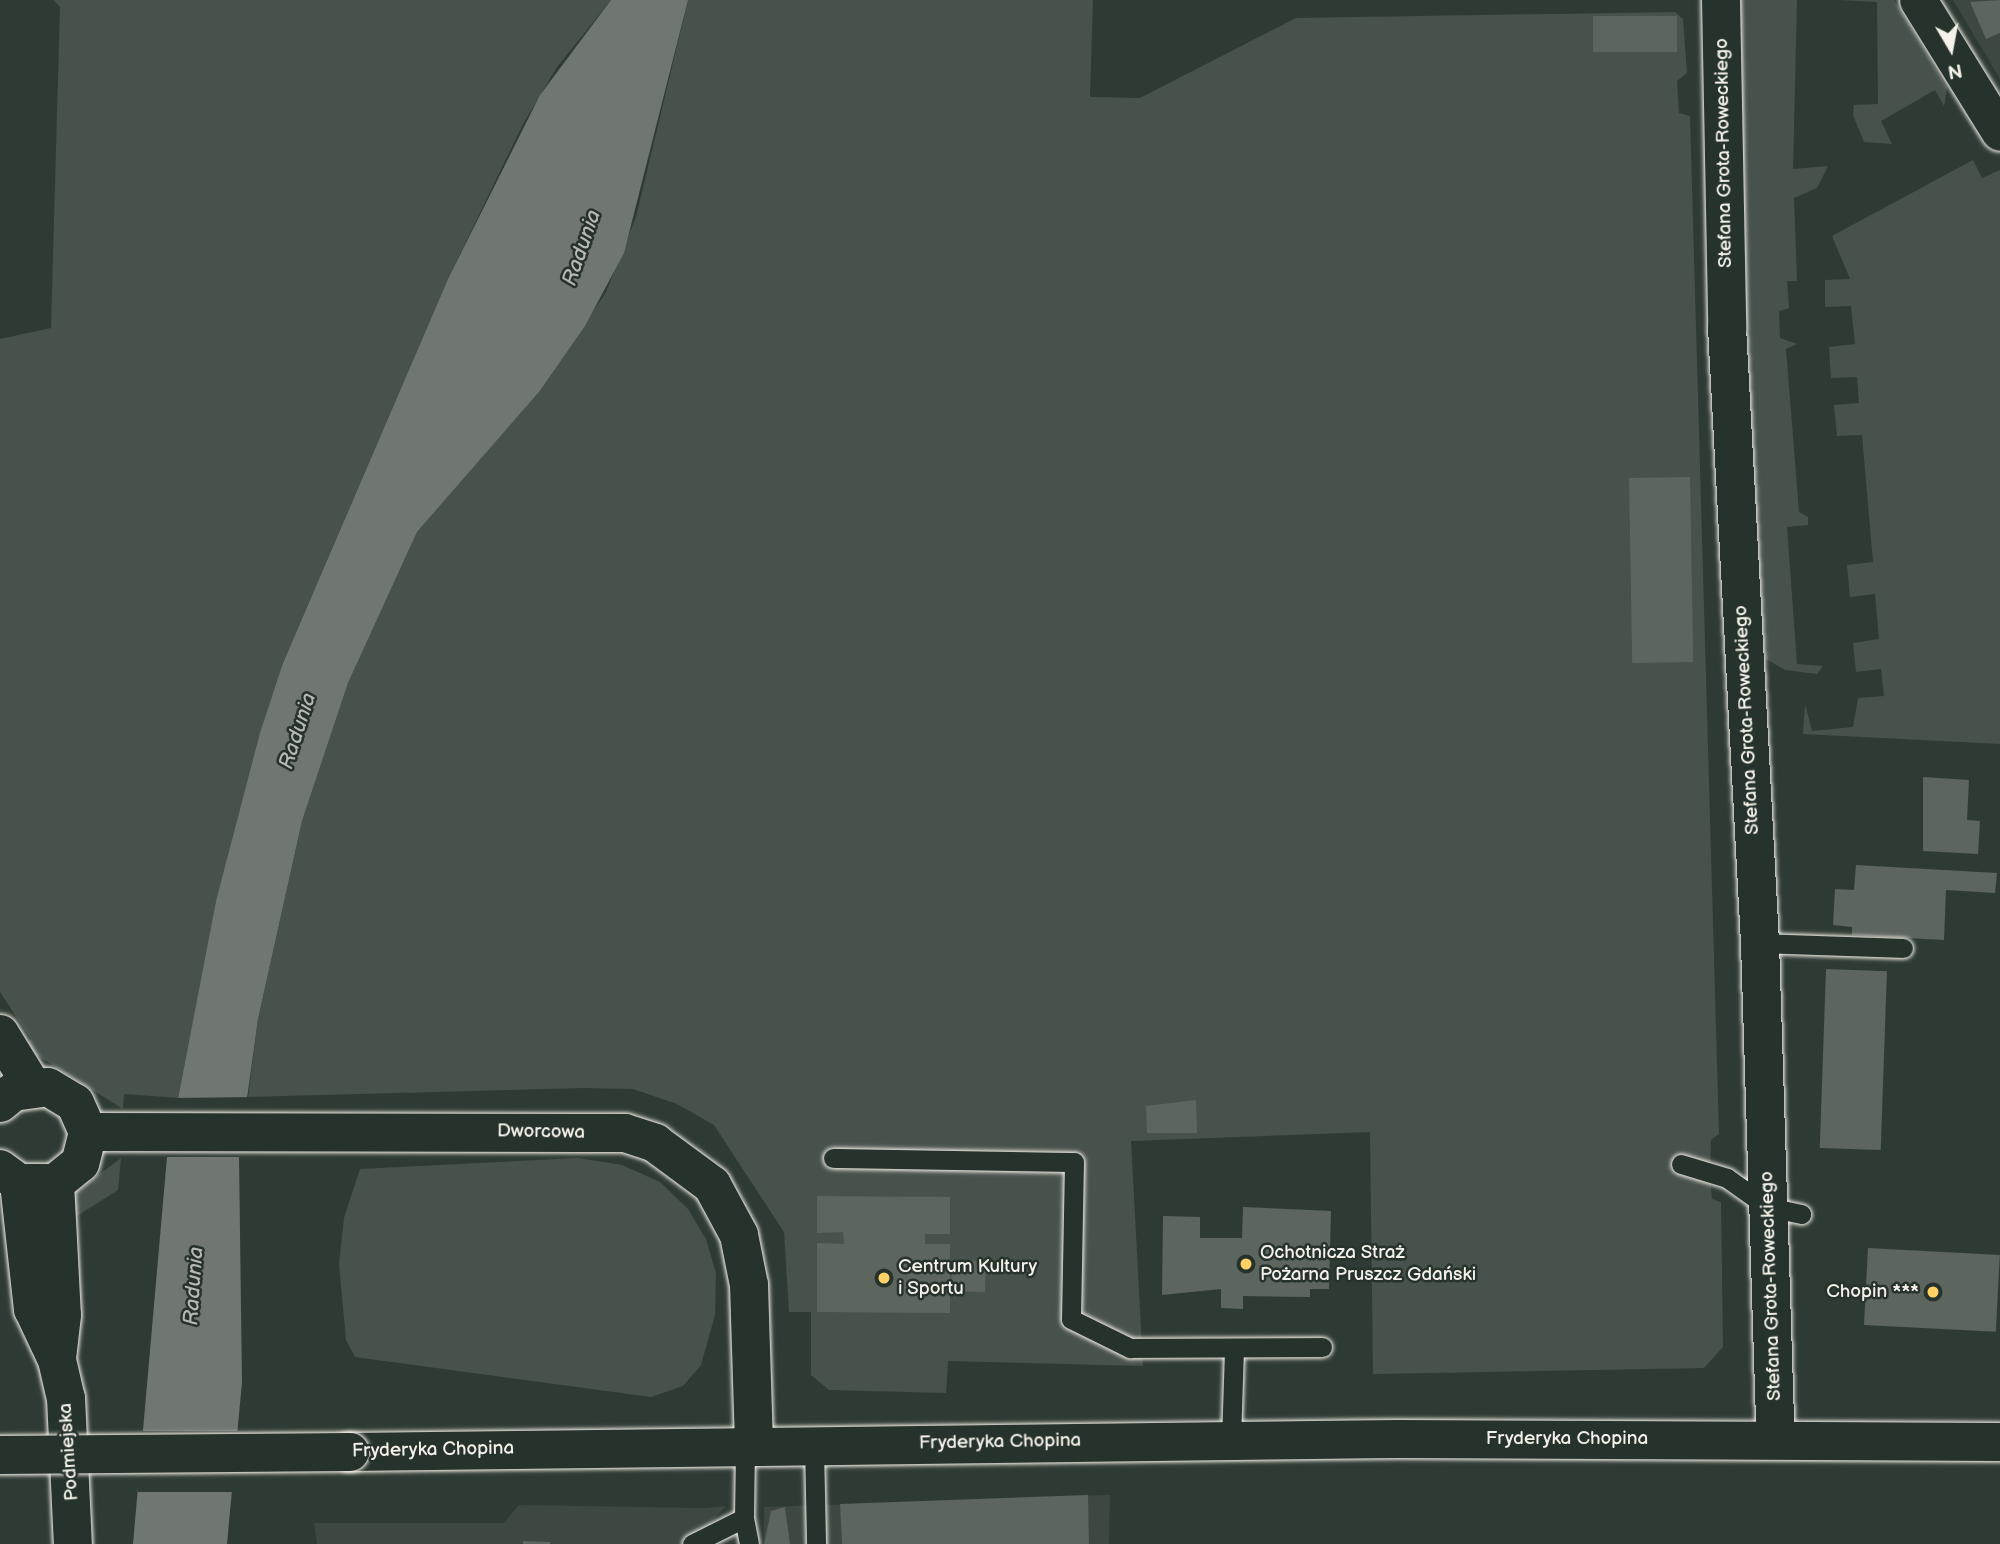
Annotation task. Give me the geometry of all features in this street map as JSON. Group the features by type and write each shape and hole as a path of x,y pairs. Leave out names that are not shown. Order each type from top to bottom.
{"street":[{"name":"Stefana Grota-Roweckiego","path":"1721,0 1727,327 1760,943 1784,1210 1776,1440"},
{"path":"1918,0 2000,132"},
{"path":"0,1034 16,1095 63,1092 84,1116 88,1132 80,1163 25,1178"},
{"name":"Dworcowa","path":"88,1132 625,1133 684,1159 712,1185 739,1235 749,1286 749,1444"},
{"name":"Podmiejska","path":"25,1178 33,1309 57,1360 69,1428 73,1544"},
{"name":"Fryderyka Chopina","path":"0,1455 1231,1440 2000,1442"}],"lane":[{"path":"1760,943 1903,948"},
{"path":"834,1158 1074,1162 1071,1319 1130,1348 1322,1347"},
{"path":"1681,1164 1727,1178 1784,1210"},
{"path":"1231,1440 1234,1349"},
{"path":"748,1544 744,1518 749,1444"},
{"path":"814,1445 816,1544"},
{"path":"692,1544 744,1518"}],"shaded area":[{"path":"54,0 611,0 557,67 523,124 448,279 283,663 216,901 180,1098 124,1094 123,1109 22,1046 31,1039 0,992 0,339 51,328 60,7"},
{"path":"688,0 1093,0 1090,97 1140,98 1296,18 1675,12 1683,19 1687,73 1677,81 1679,113 1690,116 1719,1134 1711,1140 1710,1173 1712,1199 1721,1202 1723,1347 1704,1368 1373,1374 1370,1132 1131,1141 1143,1366 948,1361 946,1393 829,1390 811,1375 811,1312 789,1312 784,1232 714,1125 677,1104 633,1089 584,1088 248,1097 258,1019 302,821 348,683 417,532 539,392 606,292 636,217"},
{"path":"1740,0 1797,0 1793,169 1828,166 1817,188 1794,198 1797,281 1787,281 1789,308 1779,311 1780,338 1797,344 1786,349 1799,512 1808,517 1808,525 1787,527 1797,664 1823,666 1817,674 1785,670 1766,659 1764,650 1746,310"},
{"path":"1840,0 1894,0 1947,88 1944,106 1935,90 1881,121 1892,144 1864,142 1853,115 1854,105 1878,104 1877,2"},
{"path":"1953,0 2000,0 2000,79"},
{"path":"1973,160 1982,178 2000,170 2000,744 1803,734 1805,704 1812,731 1853,727 1858,698 1884,696 1881,669 1856,672 1853,643 1879,639 1875,594 1850,597 1847,565 1873,562 1862,435 1837,436 1834,405 1859,403 1857,377 1831,378 1829,347 1855,344 1851,306 1825,307 1825,280 1850,279 1832,236"},
{"path":"121,1158 118,1190 66,1223 77,1191"},
{"path":"578,1158 622,1165 660,1182 688,1209 706,1239 716,1273 715,1315 701,1365 683,1386 651,1397 355,1357 346,1340 339,1264 344,1218 360,1169"},
{"path":"1110,1495 1109,1544 764,1544 764,1507"},
{"path":"519,1505 705,1508 726,1506 711,1522 711,1544 317,1544 314,1523 504,1523"}],"water":[{"name":"Radunia","path":"611,0 688,0 624,253 585,326 539,392 417,532 348,683 302,821 258,1019 239,1156 242,1382 227,1544 133,1544 167,1157 216,901 260,733 283,663 448,279 540,95"}],"pier":[{"path":"252,1097 242,1157 164,1157 176,1098"},
{"path":"138,1431 241,1431 241,1492 138,1492"}],"building":[{"path":"2000,0 2000,33 1986,39 1970,2"},
{"path":"1593,16 1677,16 1677,52 1593,52"},
{"path":"1690,477 1693,662 1632,663 1629,478"},
{"path":"1923,777 1969,780 1967,820 1980,821 1978,854 1923,851"},
{"path":"1856,865 1997,873 1995,893 1946,890 1944,940 1852,935 1852,927 1833,925 1835,889 1854,890"},
{"path":"1826,969 1887,971 1881,1150 1820,1148"},
{"path":"1196,1100 1197,1133 1147,1133 1146,1106"},
{"name":"Centrum Kultury i Sportu","path":"817,1196 950,1197 950,1234 925,1234 925,1244 950,1244 950,1313 817,1312 817,1243 844,1244 843,1232 817,1233"},
{"name":"Ochotnicza Straż Pożarna Pruszcz Gdański","path":"1243,1207 1331,1211 1329,1289 1310,1289 1310,1297 1243,1296 1243,1309 1221,1308 1221,1289 1162,1295 1163,1216 1200,1217 1200,1238 1242,1238"},
{"name":"Chopin ***","path":"1868,1248 2000,1255 1996,1332 1864,1325"},
{"path":"952,1260 986,1261 985,1292 951,1291"},
{"path":"1088,1495 1089,1544 842,1544 840,1504"},
{"path":"785,1507 790,1544 764,1544 771,1511"},
{"path":"523,1541 550,1542 550,1544 523,1544"}],"place":[{"name":"Ochotnicza Straż Pożarna Pruszcz Gdański","path":"1246,1264"},
{"name":"Centrum Kultury i Sportu","path":"884,1278"},
{"name":"Chopin ***","path":"1933,1292"}]}
